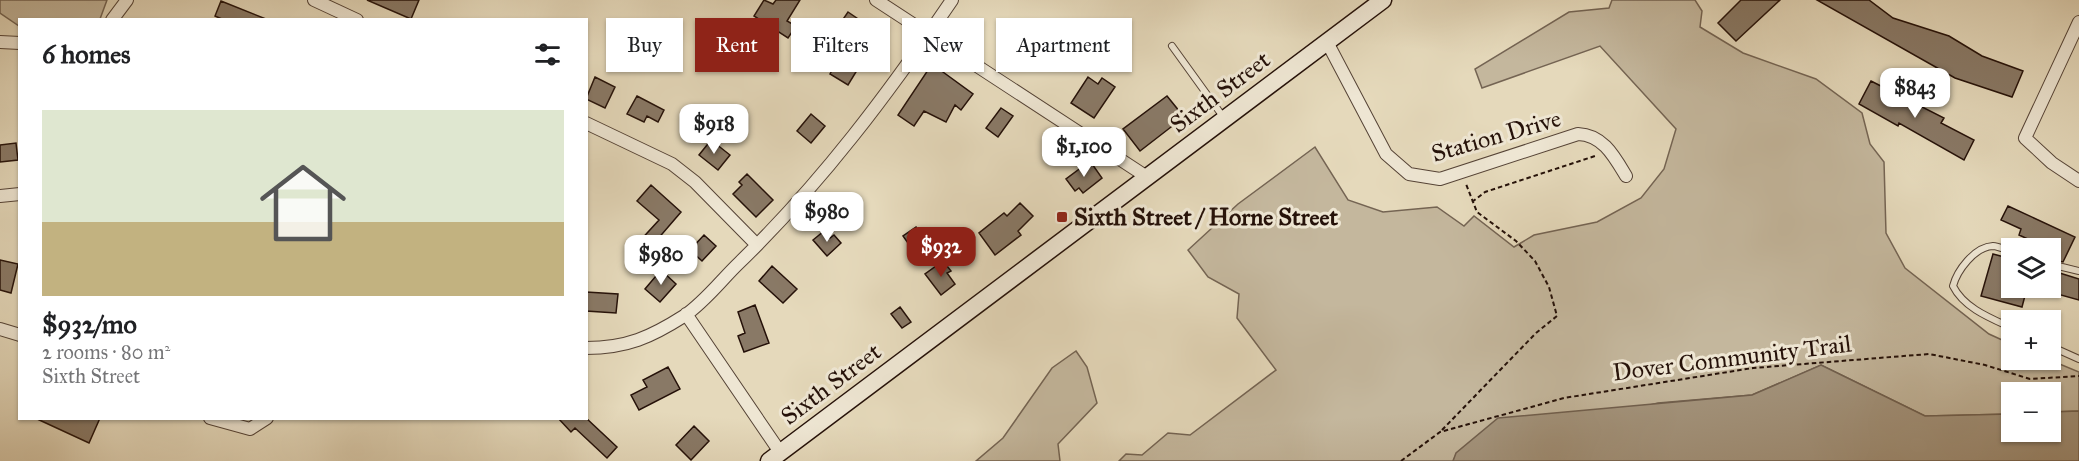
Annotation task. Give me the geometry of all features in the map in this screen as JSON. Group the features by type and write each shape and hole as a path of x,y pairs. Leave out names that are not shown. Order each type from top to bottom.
{"main road":[{"name":"Sixth Street","path":"775,457 1383,0"}],"street":[{"path":"114,18 127,0"},
{"path":"314,0 353,18"},
{"path":"876,0 903,18"},
{"path":"940,18 952,0"},
{"path":"2079,22 2025,138 2052,163 2079,181"},
{"path":"0,42 18,43"},
{"name":"Station Drive","path":"1327,42 1393,162 1409,174 1440,179 1578,134 1588,135 1609,149 1626,176"},
{"path":"588,348 619,347 629,344 686,314 793,210 842,153 902,71"},
{"path":"984,71 1147,177"},
{"path":"588,124 672,164 695,182 757,245"},
{"path":"0,196 18,194"},
{"path":"686,314 775,457"},
{"path":"0,329 18,334"},
{"path":"217,420 250,429 264,420"}],"lane":[{"path":"1172,46 1224,119"},
{"path":"2001,249 1992,246 1980,251 1956,274 1953,286 1958,297 1970,307 2001,322"},
{"path":"2061,267 2079,271"},
{"path":"2061,351 2079,359"}],"path":[{"path":"1472,202 1485,192 1599,155"},
{"path":"1440,432 1536,333 1557,316 1549,287 1535,261 1516,241 1477,212 1462,172"},
{"name":"Dover Community Trail","path":"1401,461 1440,432 1564,398 1753,368 1929,354 1985,365 2030,379 2079,376"}],"shaded area":[{"path":"0,0 107,0 100,18 18,18 18,25 0,13"},
{"path":"1612,0 1695,0 1702,11 1700,27 1743,53 1816,79 1862,113 1870,144 1884,162 1886,233 1905,268 1989,334 2001,339 2001,370 2061,370 2061,365 2079,372 2079,411 2061,412 2061,382 2001,382 2001,414 1925,416 1821,365 1752,395 1658,403 1457,453 1453,461 1119,461 1126,454 1142,455 1168,433 1190,435 1276,370 1237,318 1239,294 1208,277 1188,250 1238,204 1315,147 1348,200 1383,212 1437,207 1464,226 1474,216 1514,247 1534,235 1597,222 1641,198 1664,169 1676,129 1600,46 1482,88 1475,69 1569,12 1609,8"},
{"path":"1076,351 1087,367 1097,403 1058,444 1060,461 976,461 1003,438 1052,368"},
{"path":"1821,365 1925,416 2001,414 2001,442 2061,442 2061,412 2079,411 2079,461 1453,461 1456,453 1498,418 1752,395"}],"building":[{"path":"367,0 419,0 411,18"},
{"path":"764,0 773,4 776,0 800,0 787,21 791,23 791,34 788,38 779,32 779,18 754,16"},
{"path":"1741,0 1780,0 1736,41 1718,23"},
{"path":"1817,0 1869,0 1893,18 1949,36 1982,56 2023,71 2012,97 1955,78"},
{"path":"221,1 264,18 220,18 215,16"},
{"path":"848,12 857,18 844,18"},
{"path":"831,72 856,72 848,85 830,74"},
{"path":"927,72 943,72 973,94 961,110 955,105 946,122 924,111 914,126 898,115"},
{"path":"595,77 615,87 605,108 588,100"},
{"path":"1088,77 1098,84 1102,78 1115,87 1094,118 1071,103"},
{"path":"1871,81 1944,118 1941,123 1974,140 1964,160 1899,123 1898,126 1859,104"},
{"path":"637,96 664,110 658,122 647,116 644,122 627,114"},
{"path":"1167,96 1184,117 1140,151 1123,129"},
{"path":"1001,108 1013,116 998,137 986,128"},
{"path":"811,114 825,126 811,143 797,131"},
{"path":"711,140 730,155 718,170 699,155"},
{"path":"16,143 18,160 0,162 0,145"},
{"path":"1090,161 1102,178 1083,193 1079,188 1075,191 1066,179"},
{"path":"747,174 773,200 756,217 733,194 742,185 739,182"},
{"path":"651,185 681,212 656,241 659,243 650,253 638,243 659,220 637,201"},
{"path":"1020,203 1033,216 1018,231 1021,235 995,255 979,233 1004,213 1007,216"},
{"path":"2008,206 2075,237 2063,262 2061,262 2061,238 2026,238 2019,235 2021,229 2001,220"},
{"path":"916,227 928,245 915,253 903,236"},
{"path":"824,231 830,238 834,235 841,243 827,256 813,240"},
{"path":"704,235 716,246 702,261 690,250"},
{"path":"1993,254 2001,256 2001,298 2024,298 2022,307 1981,296"},
{"path":"0,260 18,264 11,293 0,290"},
{"path":"943,261 951,271 947,273 955,284 941,295 925,274"},
{"path":"772,266 797,289 783,303 759,281"},
{"path":"661,270 676,284 660,302 645,289"},
{"path":"2061,273 2079,279 2079,300 2061,295"},
{"path":"588,292 618,294 616,313 588,311"},
{"path":"755,305 769,343 744,352 738,336 745,333 738,312"},
{"path":"900,307 911,322 902,328 891,314"},
{"path":"668,367 680,389 639,410 631,395 647,387 643,380"},
{"path":"39,420 99,420 89,443"},
{"path":"560,420 588,420 617,447 607,458 575,428 571,432"},
{"path":"694,426 709,441 691,460 676,445"}],"place":[{"name":"Sixth Street / Horne Street","path":"1062,217"}]}
